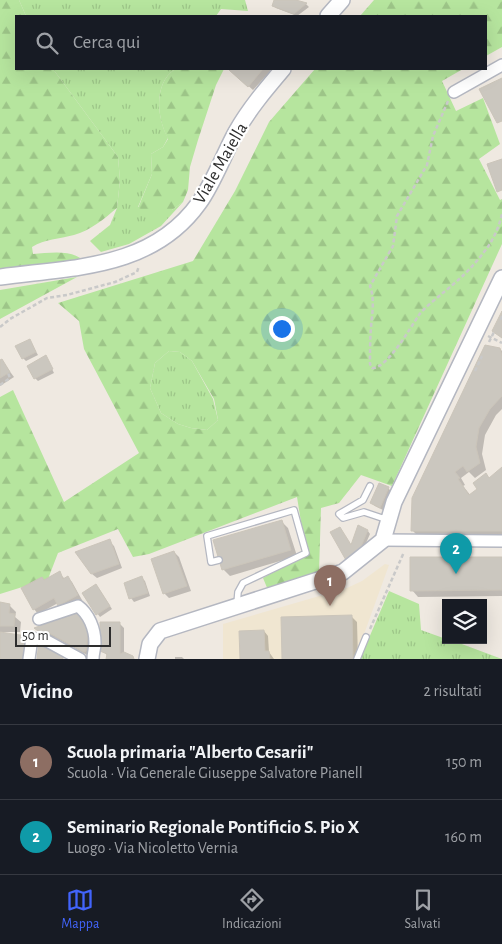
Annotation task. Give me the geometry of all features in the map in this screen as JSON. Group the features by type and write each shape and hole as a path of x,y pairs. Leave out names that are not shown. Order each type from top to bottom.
{"street":[{"path":"329,15 342,0"},
{"path":"454,92 502,65"},
{"name":"Viale Maiella","path":"0,277 110,262 143,250 161,240 182,222 200,202 237,131 257,100 282,70"},
{"path":"147,659 150,644 160,631 343,572 382,540 394,502 502,278"},
{"path":"382,540 502,541"},
{"path":"39,619 78,606 86,612 92,626 96,642 94,659"},
{"path":"29,659 32,638 47,641 80,659"}],"lane":[{"path":"370,486 362,500 339,514 343,518 364,512 382,518 389,517"},
{"path":"219,560 211,562 207,536 294,510 306,553 243,583 238,592 237,606"},
{"path":"357,659 366,637"}],"path":[{"path":"454,92 446,104 433,136 427,165 397,216 392,246 370,286 373,294 370,364 372,368 382,364 420,314 471,268 489,245 498,228 502,214"},
{"path":"0,327 46,298 67,295 115,282 137,272 143,250"},
{"path":"502,316 500,319 502,320"},
{"path":"489,342 494,332"},
{"path":"475,371 482,356"},
{"path":"0,385 10,378 8,373"},
{"path":"366,637 404,552 404,540"}],"shaded area":[{"path":"385,564 389,565 355,659 223,659 223,624 347,588 362,581"}],"green space":[{"path":"0,0 19,0 26,15 15,15 15,70 54,70 118,157 120,180 117,208 97,224 74,235 47,241 32,247 33,254 69,254 81,259 86,264 0,274"},
{"path":"19,0 245,0 248,11 221,9 217,15 26,15"},
{"path":"374,0 502,0 502,47 487,55 487,15 361,15"},
{"path":"54,70 174,70 163,83 159,102 161,121 168,138 163,147 151,154 152,174 138,207 172,210 183,202 161,226 129,244 101,252 90,241 110,225 117,208 120,180 118,157"},
{"path":"174,70 224,70 216,85 198,140 190,167 188,190 183,202 172,210 156,214 138,208 152,174 151,154 163,147 168,139 161,121 159,102 163,83"},
{"path":"314,70 461,70 442,81 456,111 483,98 500,144 479,159 500,200 502,199 502,244 392,486 361,475 339,503 321,508 319,572 268,590 263,578 306,553 297,497 149,554 133,557 118,529 58,553 48,579 0,594 0,397 13,390 64,502 139,453 84,349 79,321 58,303 193,261 235,191 269,122","holes":["169,351 180,352 192,361 214,399 218,420 207,430 178,424 161,413 150,388 155,363"]},
{"path":"77,277 0,319 0,290"},
{"path":"169,351 180,352 192,361 213,399 218,420 207,430 178,424 161,413 150,388 155,363"},
{"path":"389,591 419,604 421,630 442,638 442,644 462,644 502,659 360,659"}],"building":[{"path":"274,0 296,0 307,3 294,14 272,6"},
{"path":"229,70 262,70 248,87"},
{"path":"502,78 502,121 497,123 479,89"},
{"path":"502,159 502,190 497,192 487,164"},
{"path":"502,311 502,338 492,331"},
{"path":"30,339 36,352 22,359 15,346"},
{"path":"485,345 500,348 502,356 502,396 490,409 479,428 476,447 480,463 467,472 463,466 455,472 469,495 477,489 473,483 486,473 489,478 502,467 502,531 411,531 412,498"},
{"path":"46,355 53,369 34,379 27,366"},
{"path":"2,359 10,372 0,378 0,360"},
{"path":"379,483 389,487 380,508 370,503"},
{"path":"282,520 291,550 222,570 213,540"},
{"path":"358,525 368,530 357,556 347,562 330,532 340,527 351,545"},
{"path":"110,539 119,564 91,574 75,552"},
{"path":"174,551 187,586 163,594 151,559"},
{"path":"410,557 502,557 502,590 410,591"},
{"path":"60,571 63,579 68,576 78,595 58,606 54,598 33,610 21,588 42,577 44,580"},
{"path":"142,576 148,593 129,599 124,583"},
{"path":"96,584 110,606 96,615 82,593"},
{"path":"0,602 10,604 9,613 15,614 14,626 0,626"},
{"path":"83,611 89,623 86,651 84,652 49,633 46,637 34,628"},
{"path":"352,615 353,659 282,659 281,617"},
{"path":"100,622 120,622 120,654 124,652 133,656 134,659 106,659 107,654 100,651"},
{"path":"264,630 265,651 269,651 270,659 240,659 239,631"},
{"path":"0,632 27,636 23,659 0,659"},
{"path":"39,641 63,654 63,659 37,659"}],"place":[{"name":"Seminario Regionale Pontificio S. Pio X","path":"456,574"},
{"name":"Scuola primaria \"Alberto Cesarii\"","path":"330,606"}]}
